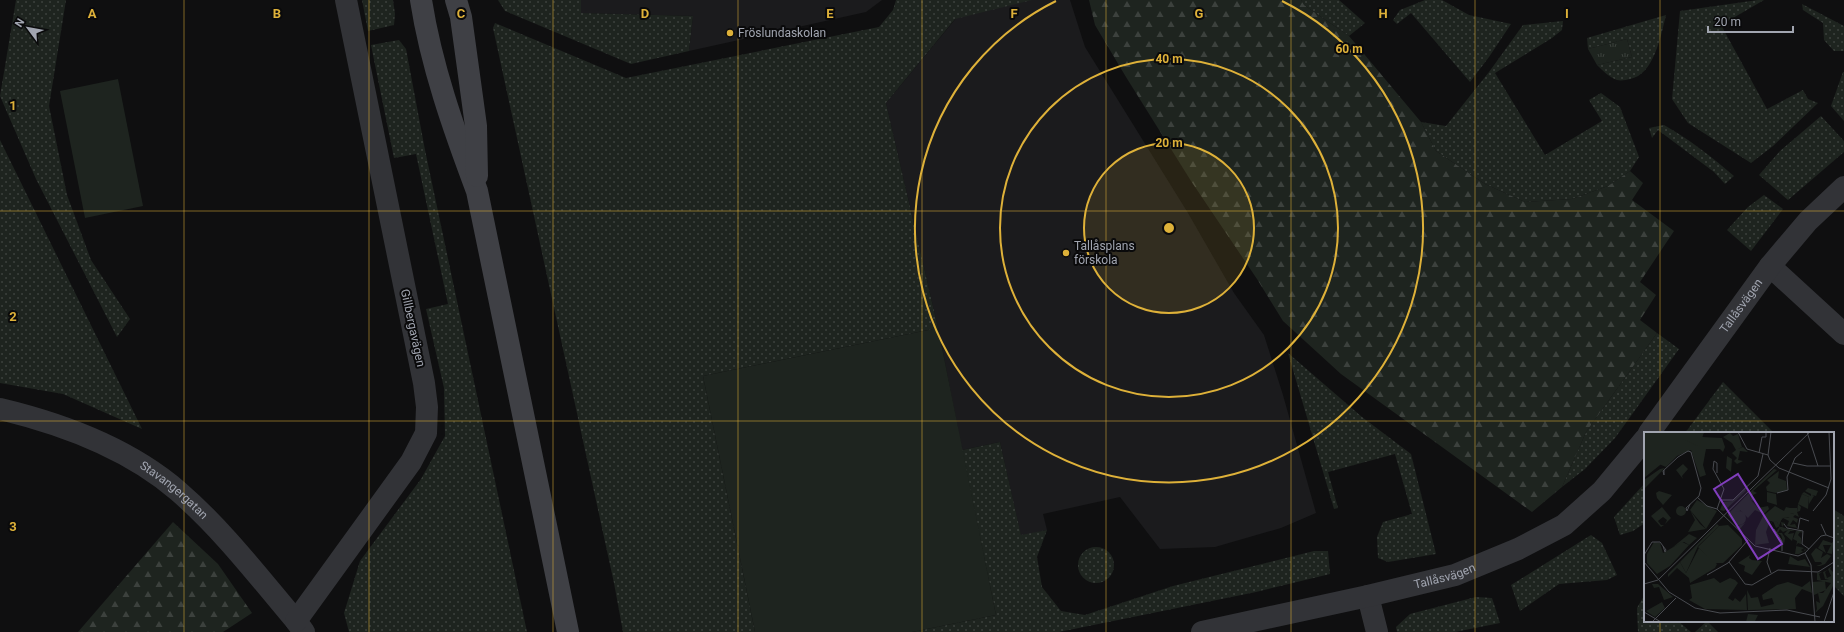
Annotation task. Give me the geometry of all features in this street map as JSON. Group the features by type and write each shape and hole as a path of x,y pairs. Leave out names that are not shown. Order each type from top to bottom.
{"street":[{"name":"Gillbergavägen","path":"300,626 410,462 426,433 427,407 424,383 346,0"},
{"path":"421,0 425,25 456,136 477,191 568,632"},
{"path":"456,0 461,17 476,126 477,191"},
{"name":"Tallåsvägen","path":"1650,432 1770,266 1808,221 1844,187"},
{"path":"1770,266 1844,334"},
{"name":"Stavangergatan","path":"0,409 36,418 73,431 106,446 150,470 177,490 216,526 300,626"},
{"name":"Tallåsvägen","path":"1202,632 1368,596 1455,575 1518,549 1564,525 1602,491 1644,440"},
{"path":"1368,596 1377,632"}],"shaded area":[{"name":"Fröslundaskolan","path":"581,0 882,0 866,12 689,51 693,16 580,13"},
{"name":"Tallåsplans förskola","path":"1030,0 1070,0 1085,47 1188,213 1234,293 1264,335 1283,395 1316,513 1281,528 1215,547 1160,549 1120,497 1043,514 1047,530 1021,536 1000,442 962,450 938,328 886,103 957,17"}],"green space":[{"path":"16,0 66,0 49,106 67,195 91,260 130,319 117,337 36,179 0,96"},
{"path":"362,0 393,0 395,14 394,25 368,31"},
{"path":"498,0 581,0 581,13 693,16 689,51 631,64 505,11"},
{"path":"896,0 1032,0 955,19 886,103 938,328 703,376 755,632 623,632 614,583 493,28 495,23 626,78 879,27 893,10"},
{"path":"1089,0 1301,0 1304,5 1349,36 1421,122 1436,151 1485,184 1525,202 1572,199 1608,186 1630,171 1643,183 1632,200 1674,231 1640,282 1656,295 1640,320 1657,333 1586,432 1562,487 1532,512 1341,374 1283,321 1257,279 1191,181 1126,77 1095,25"},
{"path":"1301,0 1339,0 1365,23 1349,36 1304,5"},
{"path":"1425,0 1442,0 1469,15 1511,24 1470,82 1411,13 1397,24 1393,20 1400,10"},
{"path":"1764,0 1721,25 1767,109 1803,90 1808,99 1818,103 1773,146 1751,163 1688,123 1672,99 1680,11"},
{"path":"1802,4 1844,26 1844,51 1834,51 1824,40 1823,23 1803,10"},
{"path":"1666,15 1659,43 1651,62 1638,76 1627,80 1617,80 1609,76 1597,65 1632,57 1627,39 1588,49 1587,38"},
{"path":"1563,21 1562,30 1552,38 1495,73 1545,155 1602,121 1589,100 1601,93 1620,107 1639,157 1630,171 1608,186 1572,199 1525,202 1485,184 1436,151 1421,122 1446,126 1489,72 1523,25"},
{"path":"1627,39 1632,57 1597,65 1588,49"},
{"path":"399,40 406,49 425,150 527,632 349,632 344,613 360,561 421,479 445,436 444,388 426,309 448,304 416,154 394,158 371,45"},
{"path":"1844,72 1844,121 1831,106"},
{"path":"118,79 143,206 85,218 60,91"},
{"path":"1821,116 1844,141 1844,152 1788,200 1759,175 1780,151"},
{"path":"1664,125 1700,149 1734,176 1725,184 1714,172 1658,130 1652,138 1649,128"},
{"path":"0,140 142,429 63,394 0,383"},
{"path":"1764,195 1783,209 1751,251 1727,230 1748,207"},
{"path":"938,328 996,615 912,632 755,632 703,376"},
{"path":"1657,333 1679,349 1615,438 1585,469 1562,487 1586,432"},
{"path":"1288,353 1362,417 1411,454 1436,554 1388,562 1378,558 1377,537 1383,522 1412,514 1395,454 1328,472 1338,508 1334,509"},
{"path":"1723,382 1773,432 1686,432"},
{"path":"1000,442 1021,535 1047,530 1037,557 1042,587 1061,611 1085,615 1173,586 1314,551 1328,551 1330,574 1256,592 1059,632 912,632 996,615 962,450"},
{"path":"1644,484 1644,524 1633,531 1620,535 1614,517"},
{"path":"1834,510 1844,516 1844,596 1834,586"},
{"path":"173,522 218,564 252,613 223,632 78,632"},
{"path":"1591,535 1602,543 1617,575 1607,580 1559,584 1520,611 1511,585"},
{"path":"1096,547 1109,552 1114,565 1109,578 1096,583 1083,578 1078,565 1083,552"},
{"path":"1644,596 1644,622 1679,622 1691,632 1638,632 1637,608"},
{"path":"1476,597 1492,598 1500,623 1455,632 1397,632 1396,627 1410,614"},
{"path":"1706,622 1708,622 1718,632 1695,632"}],"place":[{"name":"Fröslundaskolan","path":"730,33"},
{"name":"Tallåsplans förskola","path":"1066,253"}]}
